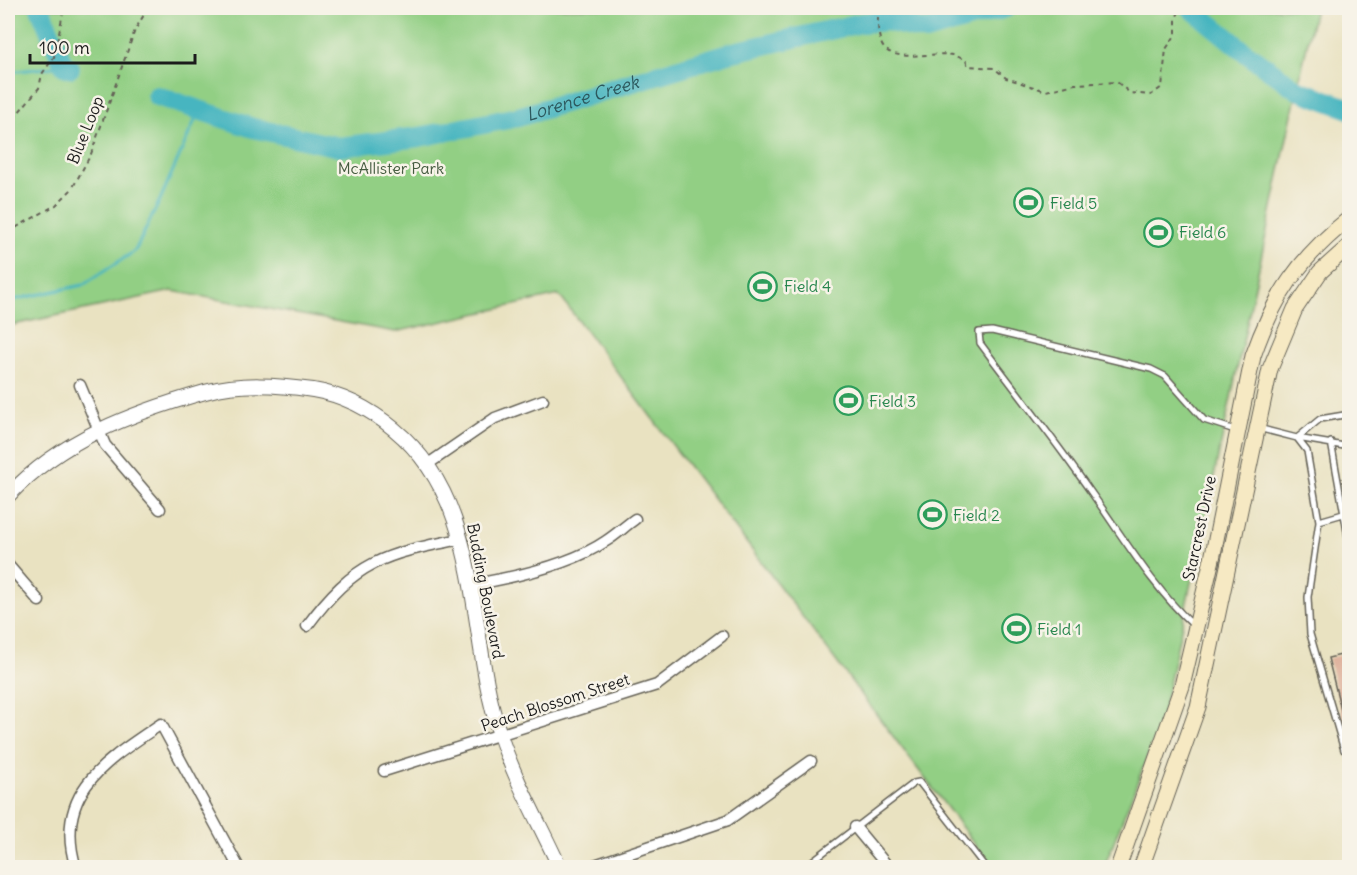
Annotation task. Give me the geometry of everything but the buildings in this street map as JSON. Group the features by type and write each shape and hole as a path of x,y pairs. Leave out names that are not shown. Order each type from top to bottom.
{"main road":[{"name":"Starcrest Drive","path":"1122,863 1182,686 1253,356 1277,297 1297,268 1320,241 1350,218"},
{"path":"1141,867 1198,707 1270,369 1295,309 1320,272 1350,246"},
{"path":"1257,428 1250,412 1263,355 1264,327"}],"street":[{"path":"80,385 105,445 160,509"},
{"name":"Budding Boulevard","path":"8,496 51,458 100,429 177,400 213,390 254,385 290,387 329,393 352,401 399,433 428,464 448,498 461,539 500,735 560,867"},
{"path":"428,464 495,418 543,400"},
{"path":"470,585 510,577 577,556 605,542 634,519"},
{"path":"307,626 339,587 363,568 404,550 461,539"},
{"path":"8,565 39,601"},
{"name":"Peach Blossom Street","path":"384,771 657,685 722,636"},
{"path":"76,867 71,848 72,827 76,806 85,787 105,763 161,724 239,867"},
{"path":"586,867 728,820 810,761"},
{"path":"855,827 889,867"}],"lane":[{"path":"1195,627 1181,614 1128,547 1093,495 980,343 979,332 992,331 1151,369 1165,376 1204,420 1237,430"},
{"path":"1298,438 1320,419 1350,414"},
{"path":"1257,428 1350,447"},
{"path":"1298,438 1307,451 1319,521 1308,597 1310,634 1344,750 1350,753"},
{"path":"1331,442 1342,514 1350,548"},
{"path":"1319,521 1350,512"},
{"path":"803,867 914,783 919,782 986,867"}],"path":[{"path":"8,125 39,88 42,74 54,57 64,8"},
{"name":"Blue Loop","path":"8,232 56,205 72,189 91,154 135,30 148,8"},
{"path":"878,8 879,35 883,47 889,52 927,57 952,54 966,61 968,66 994,68 1006,78 1046,91 1076,84 1117,82 1130,93 1151,95 1162,87 1166,49 1176,34 1176,18 1181,8"}],"green space":[{"name":"McAllister Park","path":"8,8 1315,8 1161,722 1104,867 992,867 559,295 395,332 172,291 8,326"}],"waterway":[{"name":"Lorence Creek","path":"40,8 64,66 70,68"},
{"name":"Lorence Creek","path":"157,96 253,128 339,147 419,137 518,117 729,53 861,23 887,21 926,31 1006,8"},
{"name":"Lorence Creek","path":"1191,8 1246,53 1298,90 1350,109"},
{"path":"8,72 64,66"},
{"path":"8,301 83,285 135,251 199,111"}],"place":[{"name":"Field 5","path":"1029,203"},
{"name":"Field 6","path":"1158,232"},
{"name":"Field 4","path":"763,286"},
{"name":"Field 3","path":"848,401"},
{"name":"Field 2","path":"932,515"},
{"name":"Field 1","path":"1016,629"}]}
